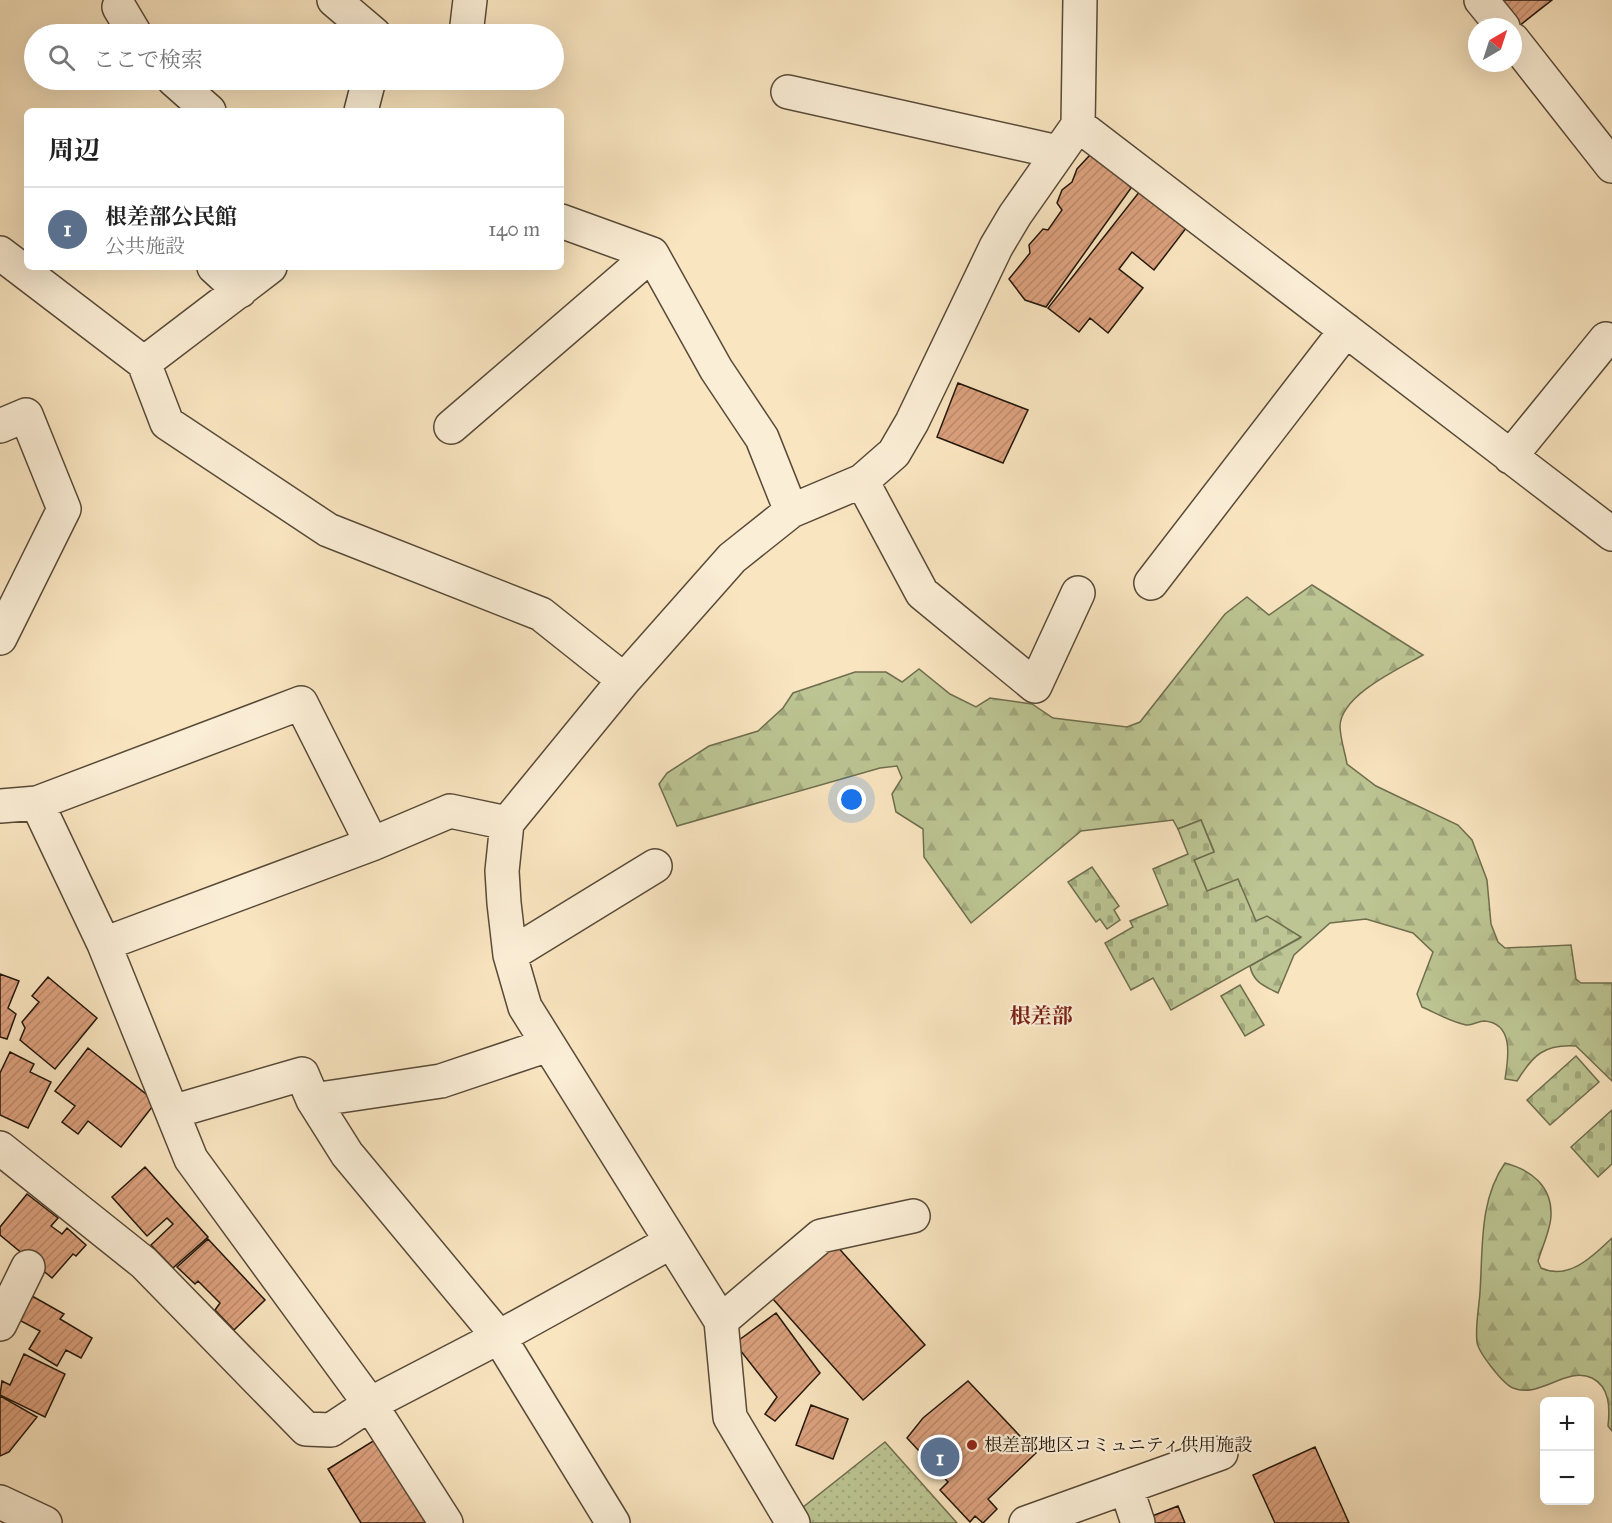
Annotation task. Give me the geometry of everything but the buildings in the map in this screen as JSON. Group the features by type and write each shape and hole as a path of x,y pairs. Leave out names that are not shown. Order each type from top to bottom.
{"street":[{"path":"333,0 362,24"},
{"path":"467,24 470,0"},
{"path":"793,1523 730,1417 721,1321 525,1007 510,955 502,871 507,823 624,680 732,558 791,511 862,481 894,453 912,422 996,247 1077,125 1080,0"},
{"path":"1481,0 1496,18"},
{"path":"1522,51 1612,166"},
{"path":"185,90 206,108"},
{"path":"362,108 366,90"},
{"path":"788,92 1058,152"},
{"path":"1077,125 1612,534"},
{"path":"564,222 652,254 716,369 762,438 791,511"},
{"path":"0,253 144,363 167,423 328,530 541,614 624,680"},
{"path":"451,427 652,254"},
{"path":"217,270 240,291"},
{"path":"144,363 266,270"},
{"path":"1151,583 1346,330"},
{"path":"1510,457 1606,339"},
{"path":"0,426 26,415 64,509 0,638"},
{"path":"862,481 922,593 1035,686 1078,593"},
{"path":"0,806 38,803 301,703 372,844"},
{"path":"38,803 104,944 191,1159 369,1404 446,1523"},
{"path":"104,944 372,844 450,811 507,823"},
{"path":"510,955 655,866"},
{"path":"313,1100 441,1081 548,1045"},
{"path":"172,1112 302,1074 313,1100 347,1154 499,1337 614,1523"},
{"path":"0,1148 144,1263 306,1429 331,1430 369,1404 499,1337 671,1242"},
{"path":"721,1321 821,1236 913,1216"},
{"path":"0,1324 28,1267"},
{"path":"1026,1523 1221,1453"},
{"path":"1126,1487 1138,1523"},
{"path":"0,1502 45,1523"}],"green space":[{"path":"1312,585 1423,655 1373,684 1350,704 1343,715 1340,726 1347,764 1376,786 1458,825 1472,840 1487,880 1491,924 1498,942 1505,948 1571,945 1576,979 1581,983 1612,983 1612,1081 1576,1046 1547,1049 1528,1064 1517,1081 1505,1079 1508,1053 1505,1035 1501,1028 1494,1023 1484,1021 1468,1025 1460,1024 1422,1007 1417,994 1433,952 1413,933 1366,919 1330,923 1294,955 1278,993 1264,986 1256,980 1250,966 1300,938 1256,921 1207,891 1194,860 1214,851 1201,820 1178,829 1173,820 1081,831 971,923 924,857 923,829 896,812 892,794 902,778 897,766 880,768 677,826 659,784 667,773 709,746 758,731 783,708 793,693 855,672 886,672 902,682 919,669 950,694 976,707 990,698 1032,704 1053,718 1127,727 1140,722 1225,614 1247,597 1269,615"},
{"path":"1201,820 1214,852 1194,860 1207,891 1238,879 1256,921 1267,916 1301,937 1171,1010 1153,978 1131,990 1105,943 1133,927 1130,921 1168,905 1153,869 1188,854 1178,829"},
{"path":"1092,867 1119,906 1114,910 1120,920 1107,929 1100,919 1096,922 1068,882"},
{"path":"1240,985 1264,1025 1245,1036 1221,996"},
{"path":"1576,1056 1599,1082 1550,1125 1527,1100"},
{"path":"1612,1110 1612,1164 1598,1177 1571,1147"},
{"path":"1505,1163 1531,1175 1544,1188 1548,1196 1551,1220 1538,1261 1541,1268 1551,1271 1571,1269 1589,1259 1612,1238 1612,1431 1608,1426 1609,1405 1606,1392 1592,1378 1582,1375 1572,1376 1543,1387 1523,1390 1513,1388 1497,1374 1478,1347 1476,1330 1486,1208 1497,1177"},
{"path":"885,1442 957,1523 810,1523 802,1508"}],"place":[{"name":"根差部地区コミュニティ供用施設","path":"972,1445"},
{"name":"根差部公民館","path":"940,1457"}],"district":[{"name":"根差部","path":"1041,1016"}]}
